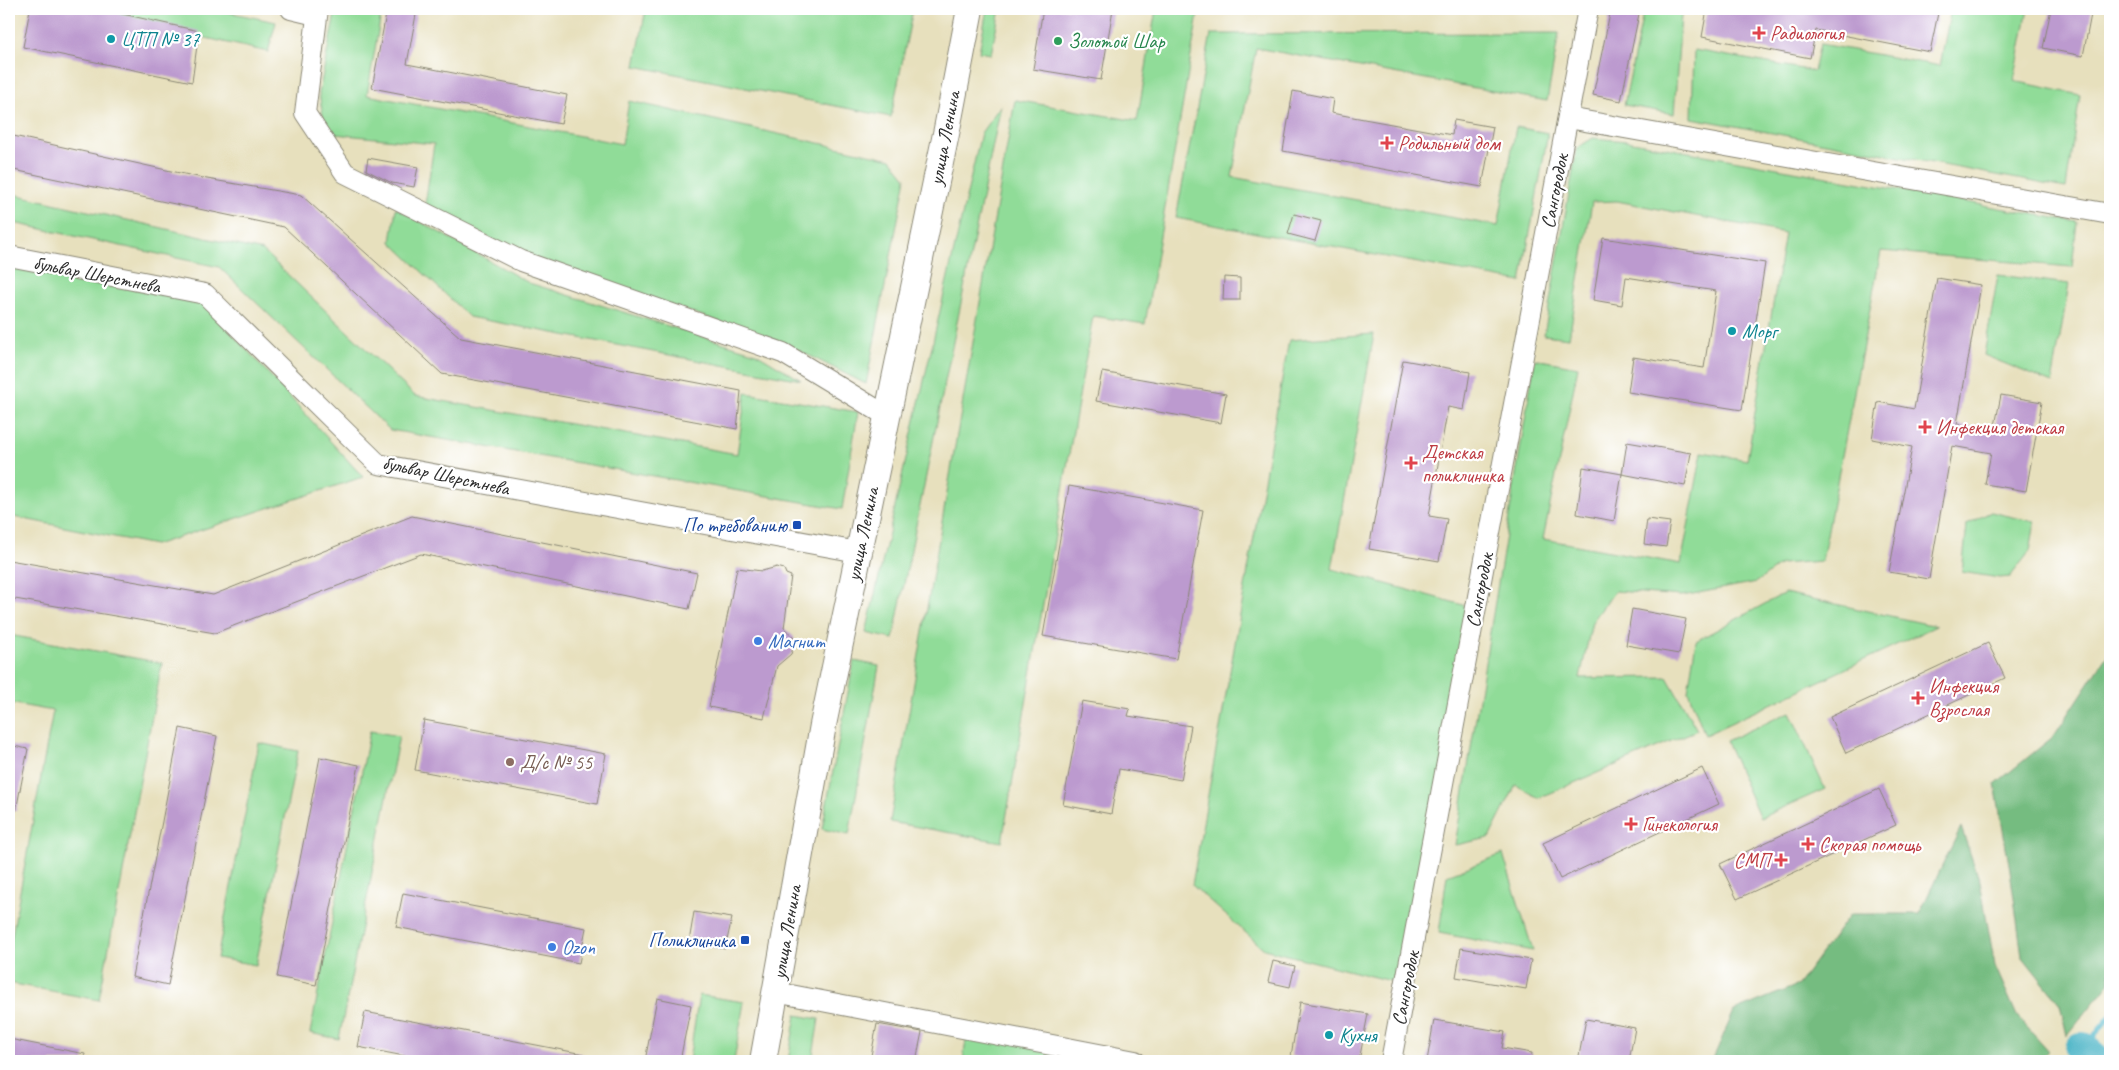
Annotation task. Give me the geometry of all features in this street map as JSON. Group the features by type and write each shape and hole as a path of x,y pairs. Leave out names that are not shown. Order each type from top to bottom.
{"main road":[{"name":"улица Ленина","path":"763,1061 823,725 947,129 970,9"}],"street":[{"path":"291,9 317,12 305,112 345,173 522,261 783,353 887,416"},
{"name":"Сангородок","path":"1391,1061 1588,9"},
{"path":"1568,118 2110,214"},
{"name":"бульвар Шерстнева","path":"9,256 205,294 378,464 858,552"},
{"path":"775,992 1135,1061"}],"green space":[{"path":"78,9 213,9 276,22 268,52"},
{"path":"336,9 382,9 367,95 622,144 629,101 891,159 906,178 866,384 786,344 527,257 425,205 434,144 326,133 319,93"},
{"path":"646,9 913,9 891,117 635,66"},
{"path":"987,9 1000,9 991,54 979,52"},
{"path":"1156,9 1199,9 1145,324 1093,316 1002,842 890,822 1015,100 1137,121"},
{"path":"1644,9 1683,9 1674,114 1624,105"},
{"path":"1951,9 2028,9 2014,81 2080,95 2066,188 1692,118 1694,50 1814,71 1820,44 1940,66"},
{"path":"1559,33 1547,101 1256,48 1232,177 1498,226 1516,127 1548,133 1521,282 1176,218 1211,34"},
{"path":"1001,105 893,639 866,633 981,133"},
{"path":"1593,138 1627,141 2077,222 2072,267 1881,251 1822,561 1781,564 1757,582 1682,596 1615,591 1592,622 1580,678 1667,677 1697,730 1539,798 1516,785 1489,838 1455,845 1535,359 1578,367 1543,539 1681,564 1702,452 1747,460 1785,233 1617,201 1592,202 1569,338 1544,335 1577,148"},
{"path":"2110,145 2110,191 2102,191"},
{"path":"9,193 263,251 415,396 737,454 746,393 858,412 842,509 390,430 219,267 9,222"},
{"path":"396,208 529,283 756,353 801,380 469,317 391,242"},
{"path":"9,264 203,302 363,477 155,545 9,516"},
{"path":"1998,275 2069,284 2052,383 1984,355"},
{"path":"1374,334 1332,569 1474,608 1406,985 1264,949 1192,885 1289,340"},
{"path":"1991,512 2035,522 2030,551 2010,577 1999,578 1962,572 1967,524"},
{"path":"1785,593 1936,626 1705,735 1688,691 1696,641"},
{"path":"9,635 162,663 99,1000 9,983 9,952 53,711 9,703"},
{"path":"2110,651 2110,982 2067,1036 2060,1004 2022,956 1995,784 2054,736"},
{"path":"854,661 879,666 849,835 822,829"},
{"path":"1790,712 1825,789 1760,818 1726,741"},
{"path":"370,731 399,736 339,1039 310,1033"},
{"path":"259,743 298,751 256,965 217,958"},
{"path":"1961,827 1980,882 1995,966 2017,1016 2048,1051 2038,1061 1712,1061 1734,1011 1798,985 1850,914 1919,914"},
{"path":"1503,854 1533,951 1439,933 1447,875"},
{"path":"699,995 744,1002 734,1061 689,1061"},
{"path":"796,1015 819,1019 812,1061 788,1061"},
{"path":"967,1033 1115,1061 963,1061"}],"building":[{"name":"ЦТП № 37","path":"30,9 100,9 199,31 192,82 23,47"},
{"path":"387,9 417,9 407,64 567,95 561,124 372,88"},
{"path":"1043,9 1113,9 1101,80 1033,69"},
{"path":"1611,9 1640,9 1621,101 1593,95"},
{"name":"Радиология","path":"1707,9 1916,9 1938,13 1930,52 1816,30 1810,58 1702,37"},
{"path":"2051,9 2092,9 2083,56 2043,48"},
{"name":"Родильный дом","path":"1293,91 1333,99 1331,113 1452,135 1454,120 1493,127 1482,187 1283,151"},
{"path":"9,135 207,179 301,195 461,338 741,391 737,429 442,374 284,227 9,169"},
{"path":"368,158 418,167 414,187 392,183 366,170"},
{"path":"1294,214 1321,221 1315,241 1288,234"},
{"name":"Морг","path":"1603,238 1765,263 1742,410 1628,392 1633,357 1704,368 1716,291 1626,277 1622,305 1593,300"},
{"path":"1224,277 1240,278 1240,300 1223,300"},
{"name":"Инфекция детская","path":"1937,278 1981,285 1957,424 1994,431 2001,395 2042,402 2026,491 1985,484 1991,453 1952,446 1929,579 1889,572 1912,447 1872,439 1878,402 1914,409"},
{"name":"Детская поликлиника","path":"1403,360 1470,372 1464,410 1448,407 1429,516 1447,519 1439,561 1369,549"},
{"path":"1102,372 1226,394 1221,423 1096,401"},
{"path":"1627,442 1691,453 1685,486 1622,474"},
{"path":"1583,467 1622,474 1614,521 1577,514"},
{"path":"1069,486 1203,510 1176,659 1043,636"},
{"path":"412,516 697,573 689,609 421,554 215,633 9,598 9,560 213,595"},
{"path":"1647,519 1670,522 1666,547 1644,544"},
{"name":"Магнит","path":"777,567 784,569 786,574 791,576 784,628 794,637 794,646 791,654 777,666 764,718 709,707 737,568 762,571"},
{"path":"1632,609 1686,619 1679,654 1626,645"},
{"name":"Инфекция Взрослая","path":"1988,643 2005,678 1846,753 1830,717"},
{"path":"1082,701 1130,709 1128,716 1191,726 1181,780 1119,769 1111,814 1063,805"},
{"name":"Д/с № 55","path":"424,720 606,754 597,804 415,770"},
{"path":"180,728 217,736 168,985 132,977"},
{"path":"9,745 28,749 16,811 9,811"},
{"path":"320,757 359,765 316,985 277,977"},
{"name":"Гинекология","path":"1702,768 1719,804 1560,879 1543,843"},
{"name":"Скорая помощь","path":"1879,789 1896,825 1737,899 1720,864"},
{"path":"403,893 586,928 579,963 396,927"},
{"path":"694,912 732,918 725,949 689,942"},
{"path":"1461,948 1531,960 1526,989 1456,977"},
{"path":"1273,961 1295,966 1290,987 1268,982"},
{"path":"657,998 691,1005 680,1061 645,1061"},
{"name":"Кухня","path":"1300,1002 1368,1014 1359,1061 1319,1061 1291,1056"},
{"path":"365,1012 583,1054 582,1061 430,1061 358,1047"},
{"path":"1586,1019 1635,1028 1629,1061 1578,1061"},
{"path":"1434,1020 1505,1032 1502,1048 1532,1053 1531,1061 1427,1061"},
{"path":"877,1024 922,1032 916,1061 870,1061"},
{"path":"9,1039 85,1054 84,1061 9,1061"}],"waterway":[{"path":"2074,1061 2110,1017"},
{"path":"2082,1049 2096,1061"}],"place":[{"name":"Радиология","path":"1759,33"},
{"name":"ЦТП № 37","path":"111,39"},
{"name":"Золотой Шар","path":"1058,41"},
{"name":"Родильный дом","path":"1387,143"},
{"name":"Морг","path":"1732,331"},
{"name":"Инфекция детская","path":"1925,427"},
{"name":"Детская поликлиника","path":"1411,463"},
{"name":"По требованию","path":"797,525"},
{"name":"Магнит","path":"758,641"},
{"name":"Инфекция Взрослая","path":"1918,698"},
{"name":"Д/с № 55","path":"510,762"},
{"name":"Гинекология","path":"1631,824"},
{"name":"Скорая помощь","path":"1808,844"},
{"name":"СМП","path":"1781,860"},
{"name":"Поликлиника","path":"745,940"},
{"name":"Ozon","path":"552,947"},
{"name":"Кухня","path":"1329,1035"}]}
